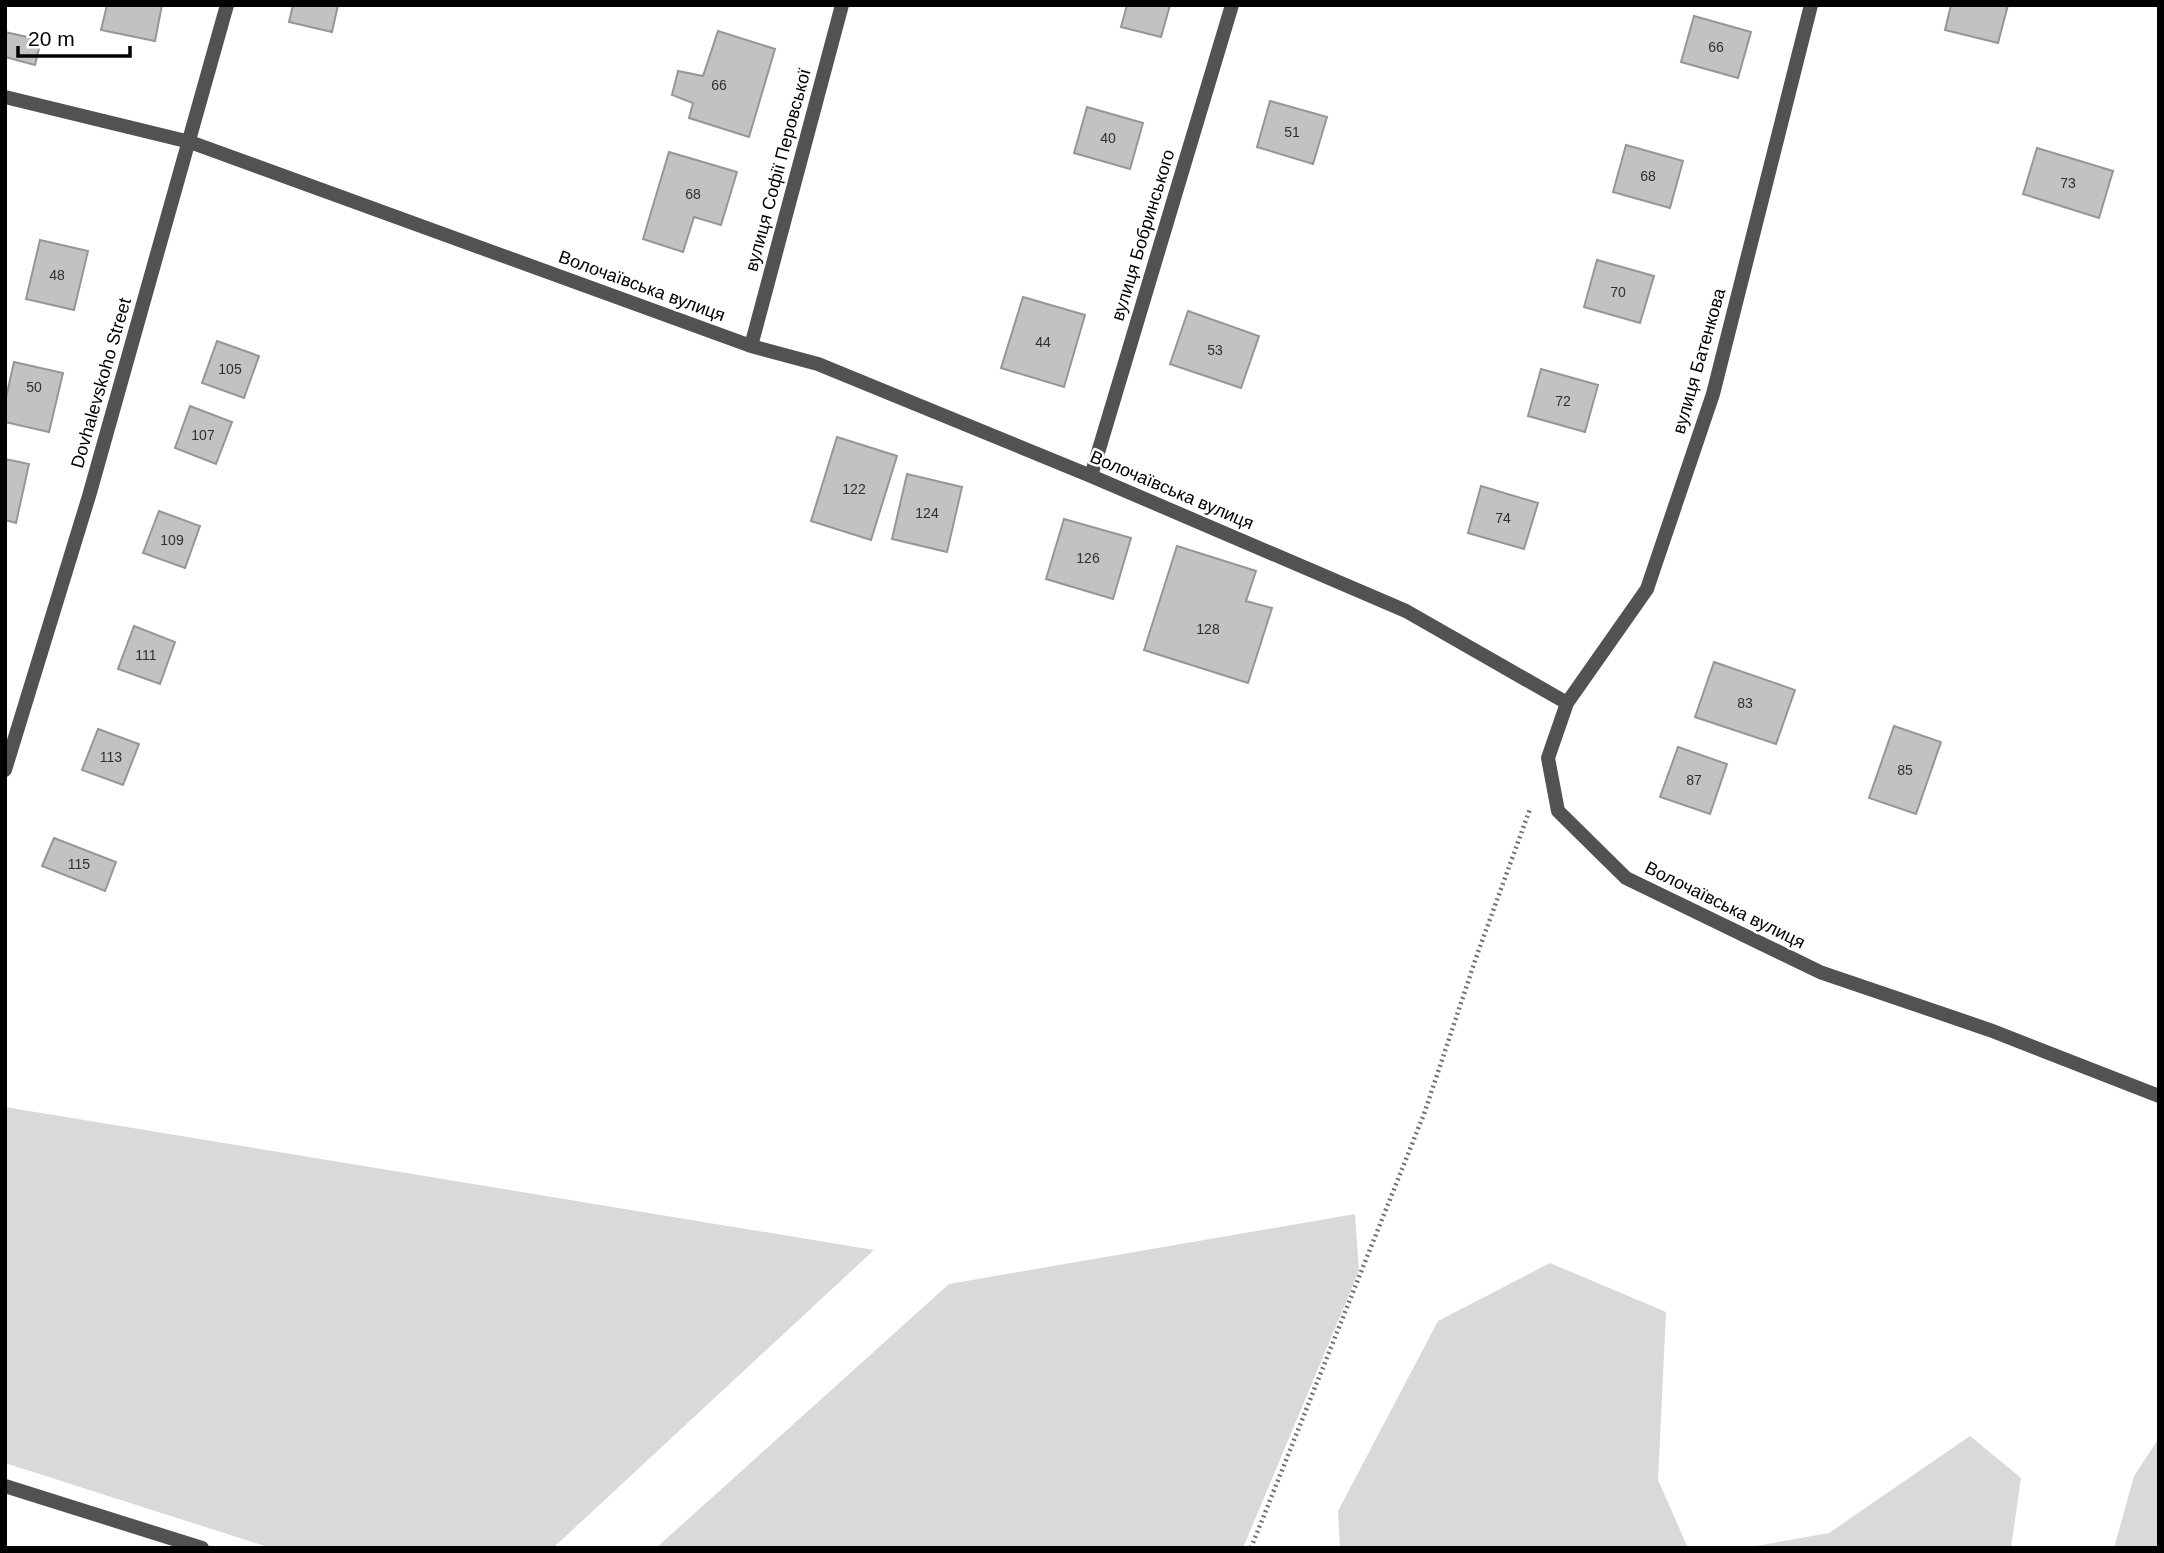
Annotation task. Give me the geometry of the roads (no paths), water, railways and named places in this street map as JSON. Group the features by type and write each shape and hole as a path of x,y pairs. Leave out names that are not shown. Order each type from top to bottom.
{"street":[{"name":"Dovhalevskoho Street","path":"5,770 89,496 227,5"},
{"name":"вулиця Софії Перовської","path":"751,346 842,5"},
{"name":"вулиця Бобринського","path":"1091,476 1232,5"},
{"name":"вулиця Батенкова","path":"1567,703 1647,589 1713,394 1811,5"},
{"name":"Волочаївська вулиця","path":"5,97 190,142 751,346 818,365 1091,476 1406,611 1567,703 1548,758 1558,811 1626,878 1820,972 1990,1030 2159,1096"},
{"path":"5,1486 202,1548"}]}
